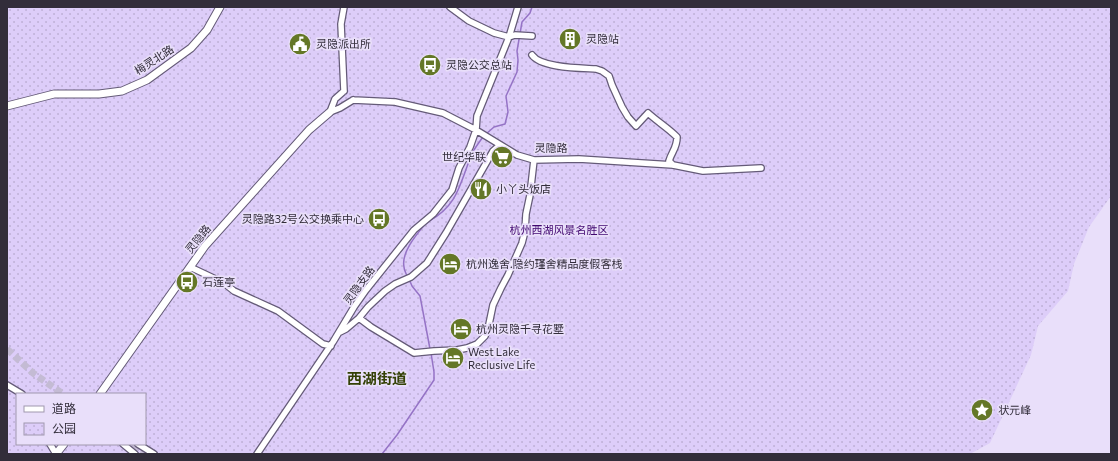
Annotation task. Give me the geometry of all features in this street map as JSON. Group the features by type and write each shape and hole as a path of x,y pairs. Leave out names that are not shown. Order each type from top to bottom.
{"main road":[{"name":"梅灵北路","path":"7,106 54,94 99,94 122,91 147,80 192,48 207,30 220,7"},
{"name":"灵隐路","path":"101,393 205,246 309,130 330,112"},
{"path":"56,454 63,445"}],"street":[{"path":"330,112 353,100 344,91 341,24 344,7"},
{"path":"450,7 469,21 494,34 509,37 517,35 532,36"},
{"name":"灵隐支路","path":"256,454 331,346 354,307 377,275 414,230 433,214 452,190 459,168 478,131 477,116 509,37 518,7"},
{"path":"532,55 534,58 554,65 596,69 609,76 622,107 636,126 648,113 677,137 676,148 669,161 673,165"},
{"path":"330,112 335,99 344,91"},
{"name":"灵隐路","path":"353,100 395,102 443,114 478,131 517,155 534,160 579,159 673,165 703,171 761,168"},
{"path":"340,332 359,318 385,291 408,278 427,263 493,151 500,145"},
{"path":"359,318 414,354 457,350 477,344 488,329 493,305 522,243 525,231 534,160"},
{"path":"190,267 278,311 323,344 331,346"},
{"path":"7,385 20,393"},
{"path":"51,445 56,454"},
{"path":"125,445 135,454"},
{"path":"140,445 154,454"}],"green space":[{"name":"杭州西湖风景名胜区","path":"7,7 1111,7 1111,196 1089,227 1074,264 1068,291 1038,326 1031,355 990,443 970,454 7,454"}],"waterway":[{"path":"486,134 494,127 505,124 508,112 506,96 517,72 517,51 522,22 530,13 532,7"},
{"path":"429,221 448,207 454,198 469,160 483,137"},
{"path":"407,276 404,268 407,249 426,223"},
{"path":"409,279 412,286 420,296 430,349"},
{"path":"382,454 397,435 434,380 431,353"}],"tunnel":[{"path":"7,349 33,373 62,393"},
{"path":"134,445 147,454"}],"place":[{"name":"灵隐站","path":"570,39"},
{"name":"灵隐派出所","path":"300,44"},
{"name":"灵隐公交总站","path":"430,65"},
{"name":"世纪华联","path":"502,157"},
{"name":"小丫头饭店","path":"481,189"},
{"name":"灵隐路32号公交换乘中心","path":"379,219"},
{"name":"杭州逸舍.隐约瑾舍精品度假客栈","path":"450,264"},
{"name":"石莲亭","path":"187,282"},
{"name":"杭州灵隐千寻花墅","path":"461,329"},
{"name":"West Lake Reclusive Life","path":"453,358"},
{"name":"状元峰","path":"982,410"}],"district":[{"name":"西湖街道","path":"377,379"}]}
